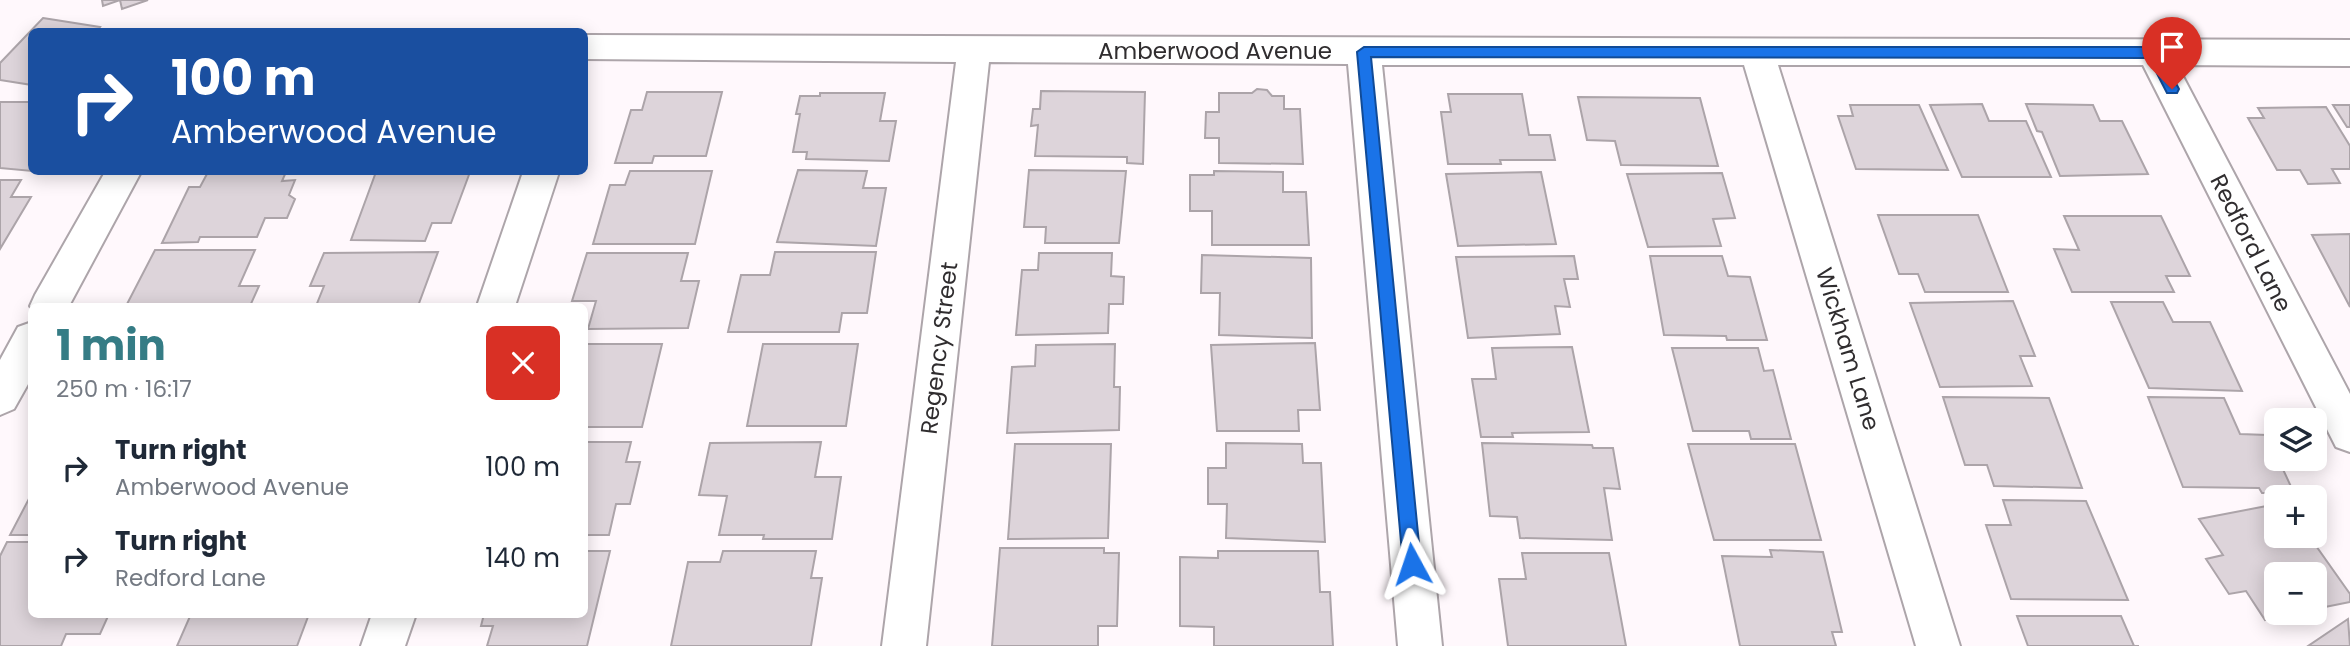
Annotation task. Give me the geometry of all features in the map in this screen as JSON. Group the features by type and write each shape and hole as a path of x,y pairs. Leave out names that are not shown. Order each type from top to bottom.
{"street":[{"name":"Amberwood Avenue","path":"588,47 1364,52 2350,53"},
{"name":"Regency Street","path":"904,646 974,49"},
{"path":"1364,52 1420,646"},
{"name":"Wickham Lane","path":"1757,52 1938,646"},
{"name":"Redford Lane","path":"2153,52 2345,416"},
{"path":"51,303 120,175"},
{"path":"497,303 540,175"},
{"path":"0,397 28,346"},
{"path":"383,646 393,618"}],"building":[{"path":"102,0 120,0 103,6"},
{"path":"120,0 148,0 122,9"},
{"path":"43,18 100,27 99,28 33,28"},
{"path":"28,34 28,84 0,80 0,63"},
{"path":"1257,89 1267,90 1272,96 1284,96 1284,109 1300,109 1303,164 1219,163 1219,138 1205,138 1206,112 1219,112 1219,93 1252,93"},
{"path":"1041,91 1145,92 1143,164 1127,163 1127,157 1035,156 1038,125 1031,126 1033,109 1040,109"},
{"path":"647,92 722,92 706,156 654,156 652,163 615,163 631,110 642,110"},
{"path":"820,93 885,93 880,121 896,121 889,161 806,159 807,152 793,152 800,114 796,114 800,96 820,96"},
{"path":"1448,94 1522,94 1529,135 1550,135 1555,160 1448,164 1441,112 1451,112"},
{"path":"1578,97 1700,98 1718,166 1621,165 1615,141 1587,140"},
{"path":"0,102 28,102 28,171 0,168"},
{"path":"1982,104 1989,121 2026,121 2051,177 1962,177 1930,105"},
{"path":"2026,104 2093,105 2100,121 2122,121 2148,174 2060,176 2042,132 2037,131"},
{"path":"1850,105 1919,105 1948,170 1856,169 1838,116 1853,116"},
{"path":"2333,105 2350,105 2350,127 2347,127"},
{"path":"2326,107 2350,146 2350,169 2332,169 2340,183 2308,184 2300,170 2277,170 2248,118 2264,118 2258,108"},
{"path":"798,170 867,171 863,188 886,188 876,246 777,242"},
{"path":"1029,170 1126,171 1119,243 1045,243 1046,227 1024,227"},
{"path":"630,171 712,171 695,244 593,244 610,185 625,185"},
{"path":"1214,171 1283,172 1283,192 1306,192 1309,245 1212,245 1212,211 1190,211 1190,175 1214,175"},
{"path":"1541,172 1556,244 1458,246 1446,174"},
{"path":"1722,173 1735,218 1713,219 1721,246 1648,247 1627,174"},
{"path":"206,175 285,175 282,181 295,180 289,195 295,199 287,218 265,218 257,237 200,237 198,242 162,243 189,187 200,187"},
{"path":"375,175 469,175 451,223 432,223 425,241 351,240"},
{"path":"0,180 21,180 11,197 31,197 0,249"},
{"path":"1878,215 1978,215 2008,292 1925,292 1918,274 1899,274"},
{"path":"2064,216 2161,216 2190,276 2166,276 2174,292 2072,292 2054,249 2079,250"},
{"path":"2350,234 2350,307 2312,235"},
{"path":"155,250 255,250 239,286 259,286 251,303 128,303"},
{"path":"438,252 419,303 317,303 324,286 310,286 324,253"},
{"path":"775,252 876,252 867,313 842,313 839,332 728,332 741,275 770,275"},
{"path":"587,253 688,253 681,281 699,281 688,328 588,329 596,301 572,301"},
{"path":"1039,253 1112,253 1111,276 1124,277 1123,304 1109,304 1108,333 1016,335 1022,270 1038,270"},
{"path":"1202,255 1311,258 1312,338 1219,335 1220,293 1201,293"},
{"path":"1574,256 1578,279 1564,279 1570,307 1555,306 1560,334 1468,338 1456,257"},
{"path":"1650,256 1722,256 1728,276 1750,277 1767,340 1664,335"},
{"path":"2013,301 2035,356 2020,356 2032,386 1940,387 1910,303"},
{"path":"2111,302 2163,302 2173,322 2210,322 2242,391 2149,388"},
{"path":"1315,343 1320,410 1298,410 1299,431 1217,431 1211,345"},
{"path":"588,344 662,344 642,427 588,427"},
{"path":"763,344 858,344 846,426 747,426"},
{"path":"1115,344 1114,387 1120,387 1119,430 1007,433 1012,367 1035,366 1036,345"},
{"path":"1572,347 1589,432 1512,433 1513,437 1481,437 1472,379 1496,379 1492,348"},
{"path":"1672,348 1758,348 1764,371 1773,370 1791,439 1751,439 1749,431 1693,431"},
{"path":"1943,397 2049,398 2082,488 1994,486 1987,465 1965,465"},
{"path":"2148,397 2224,398 2240,434 2264,435 2264,471 2284,471 2290,485 2264,485 2264,493 2259,488 2183,487"},
{"path":"588,442 631,442 626,462 640,462 630,504 616,504 609,535 588,535"},
{"path":"821,442 815,477 841,477 832,539 763,539 764,535 719,535 727,496 699,495 710,443"},
{"path":"1226,443 1302,444 1303,463 1321,463 1325,542 1226,538 1227,504 1208,504 1208,468 1226,468"},
{"path":"1482,443 1592,445 1593,448 1613,448 1620,489 1604,488 1612,540 1520,538 1517,517 1490,516"},
{"path":"1015,444 1111,444 1108,538 1008,539"},
{"path":"1688,444 1795,444 1821,540 1714,540"},
{"path":"2003,500 2086,501 2128,600 2011,599 1986,525 2011,525"},
{"path":"28,501 28,535 10,535"},
{"path":"2264,506 2264,548 2317,548 2350,594 2350,602 2327,607 2327,562 2264,562 2264,618 2246,591 2229,594 2206,559 2223,555 2199,519"},
{"path":"7,542 28,542 28,618 107,618 100,634 66,634 61,646 0,646 0,556"},
{"path":"1000,548 1104,548 1104,553 1119,553 1117,626 1098,626 1098,646 992,646"},
{"path":"1770,550 1823,552 1842,632 1832,632 1836,646 1740,646 1722,556 1772,557"},
{"path":"588,551 610,551 587,646 487,646 493,626 481,626 483,618 588,618"},
{"path":"723,551 816,551 811,578 822,578 811,646 671,646 688,562 720,562"},
{"path":"1218,551 1318,551 1320,592 1330,592 1333,646 1214,646 1214,627 1180,626 1180,557 1218,558"},
{"path":"1522,553 1609,553 1626,646 1508,646 1499,579 1526,579"},
{"path":"2017,616 2121,616 2134,646 2028,646"},
{"path":"189,618 308,618 297,646 177,646"},
{"path":"2348,619 2350,646 2308,646"}],"route":[{"path":"1412,564 1364,52 2153,52 2172,89"}]}
